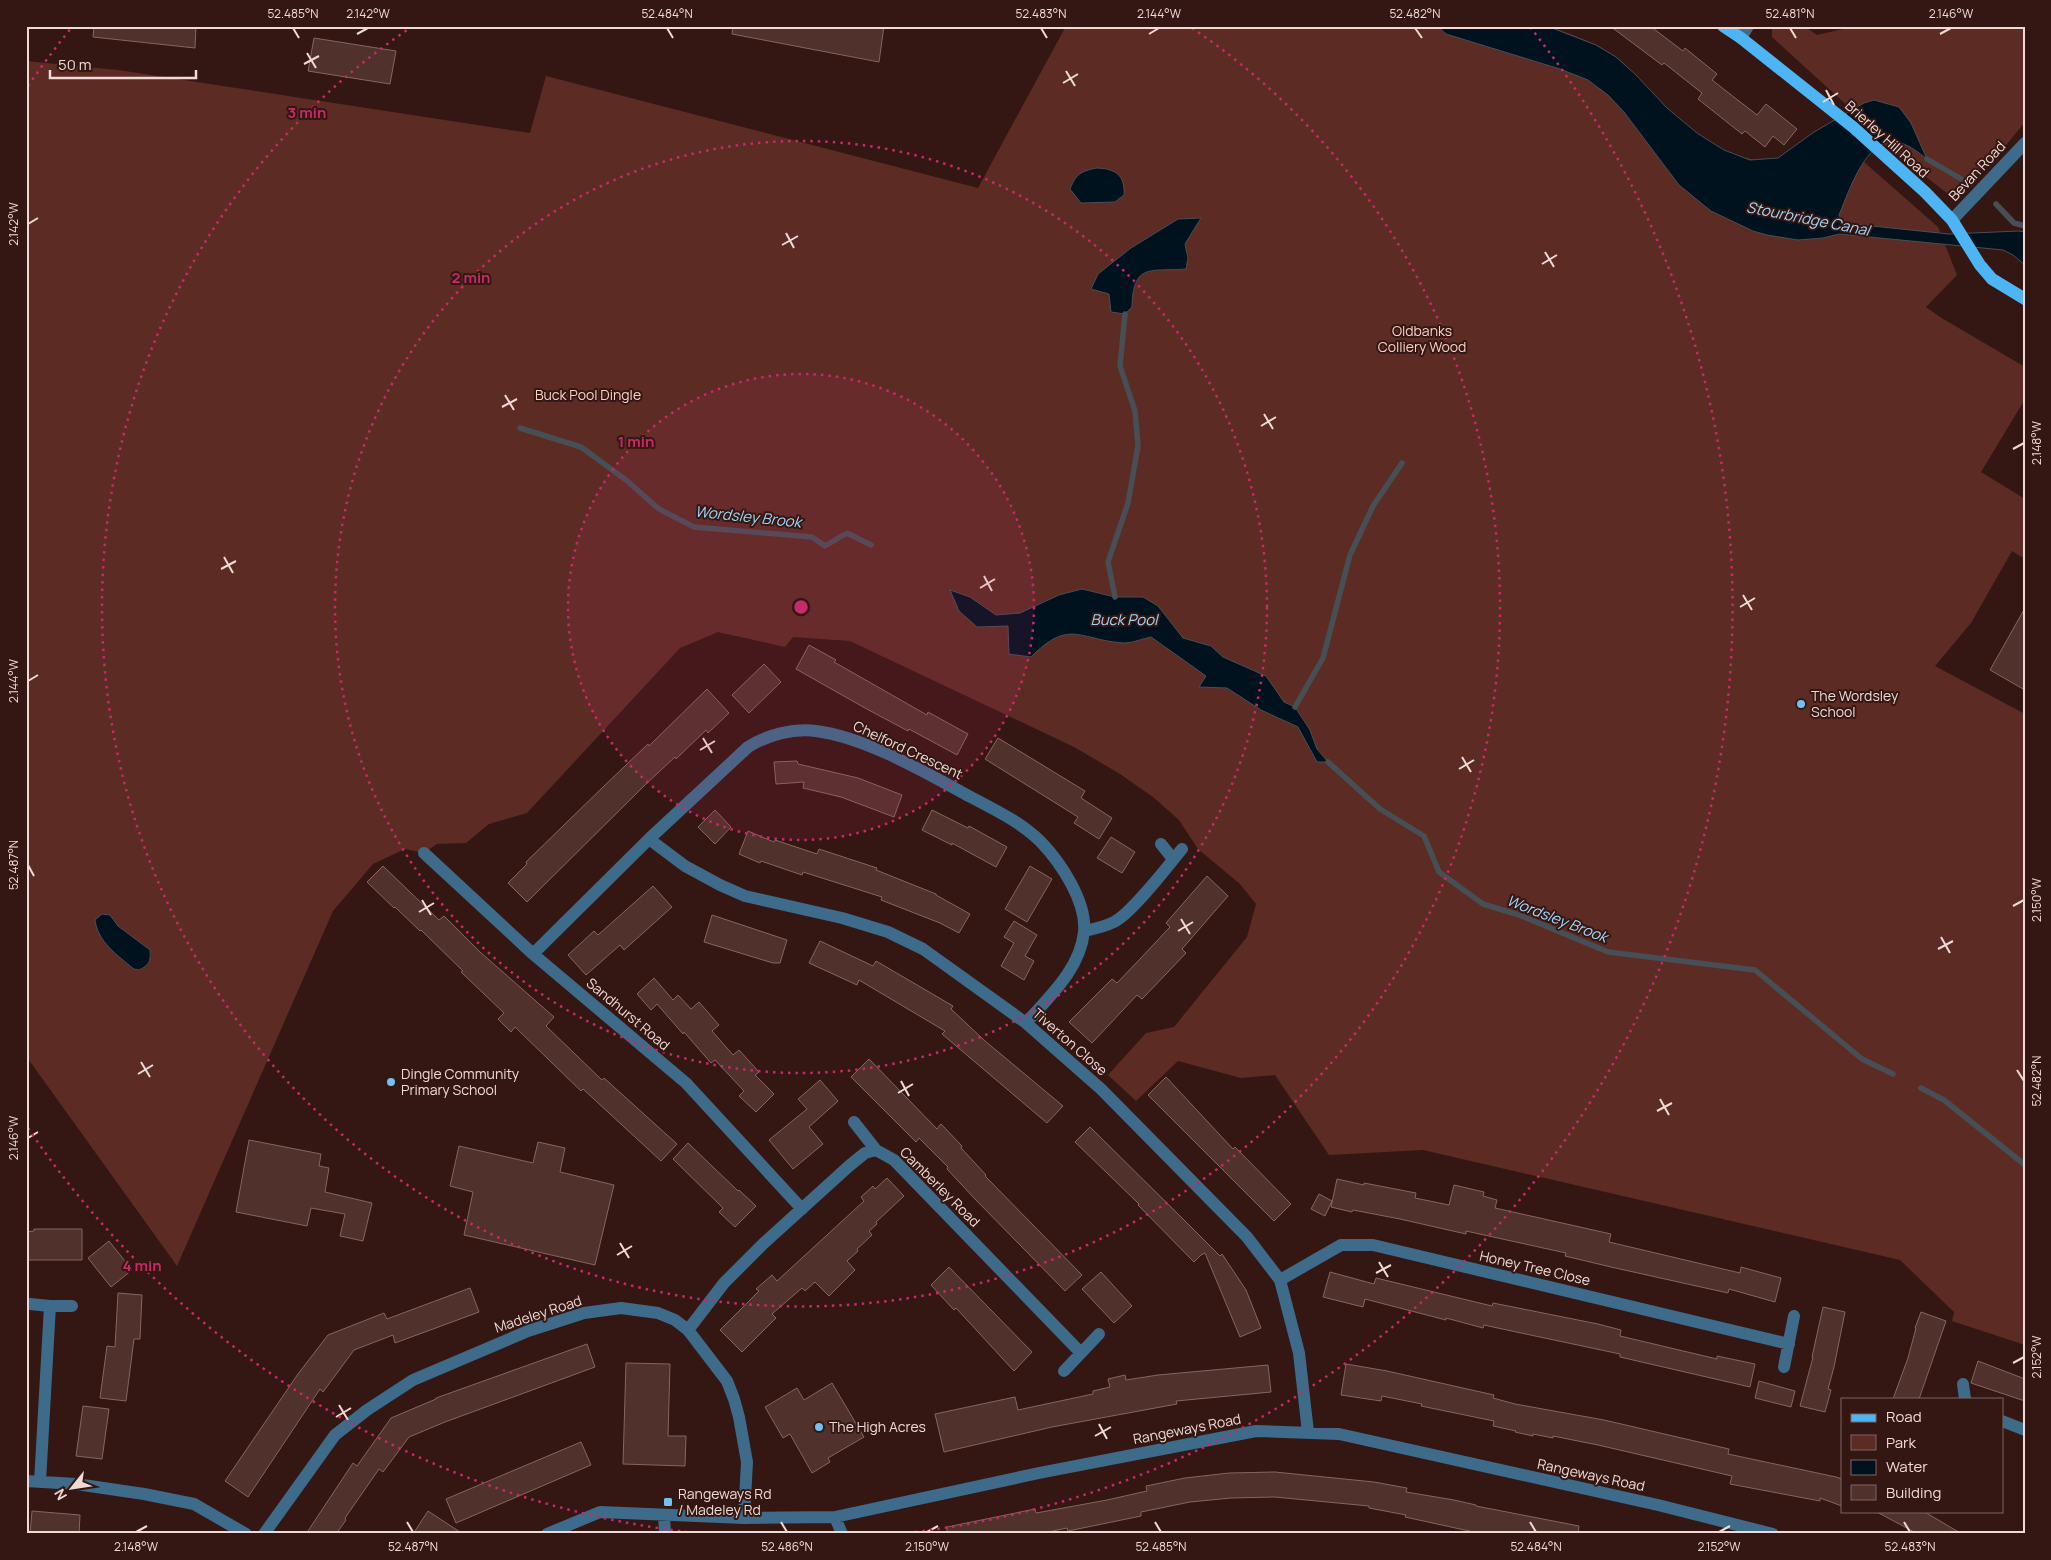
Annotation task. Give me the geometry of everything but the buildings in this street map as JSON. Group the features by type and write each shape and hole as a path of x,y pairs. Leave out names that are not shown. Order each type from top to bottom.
{"main road":[{"name":"Brierley Hill Road","path":"1723,26 1741,38 1853,127 1925,192 1953,222 1980,265 1992,279 2025,298"}],"street":[{"path":"1741,38 1748,26"},
{"name":"Bevan Road","path":"1953,222 2025,143"},
{"name":"Chelford Crescent","path":"533,954 649,839 748,747 760,739 783,733 814,731 840,735 862,742 940,780 1015,821 1040,841 1058,860 1072,883 1078,900 1084,931 1080,950 1060,985 1026,1023"},
{"name":"Tiverton Close","path":"649,839 685,866 745,896 842,918 888,932 923,949 1026,1023 1100,1089 1247,1236 1280,1280 1299,1353 1308,1432"},
{"path":"1084,931 1101,928 1116,921 1131,908 1178,854 1160,844"},
{"name":"Sandhurst Road","path":"424,853 533,954 686,1083 802,1209"},
{"name":"Camberley Road","path":"854,1122 876,1150 894,1160 1080,1352"},
{"path":"688,1330 724,1283 764,1243 865,1153 876,1150"},
{"name":"Honey Tree Close","path":"1280,1280 1341,1245 1373,1245 1789,1344"},
{"path":"30,1304 72,1306"},
{"path":"40,1482 50,1306"},
{"name":"Madeley Road","path":"264,1534 336,1435 367,1410 413,1380 528,1331 584,1313 621,1308 639,1309 675,1320 688,1330 726,1381 734,1399 747,1462 744,1518"},
{"path":"1784,1367 1794,1316"},
{"path":"1064,1371 1099,1334"},
{"path":"1963,1384 1965,1398"},
{"path":"2004,1422 2025,1430"},
{"name":"Rangeways Road","path":"547,1534 600,1512 744,1518 835,1517 1039,1473 1256,1431 1339,1434 1658,1505 1773,1534"},
{"path":"26,1481 76,1484 144,1494 194,1504 246,1534"},
{"path":"664,1515 665,1534"},
{"path":"835,1517 842,1534"}],"green space":[{"name":"Buck Pool Dingle","path":"1066,26 1547,26 1574,35 1616,57 1630,69 1660,102 1690,129 1717,147 1732,154 1762,160 1777,158 1827,124 1864,162 1938,227 1957,275 1926,307 2025,367 2025,399 1981,472 2025,499 2025,559 2012,551 1971,623 1935,666 2025,714 2025,1345 1952,1321 1954,1312 1900,1260 1423,1150 1329,1155 1275,1075 1241,1078 1178,1061 1136,1101 1108,1075 1146,1033 1174,1027 1247,937 1256,904 1240,884 1198,849 1179,820 1153,797 1120,774 1074,747 850,641 793,637 785,647 718,632 680,648 527,813 489,824 466,843 437,844 424,853 405,849 373,864 333,911 177,1266 26,1056 26,61 118,70 530,133 546,76 978,188"},
{"path":"1772,26 1804,26 1817,35 1856,26 2025,26 2025,122 1998,155 1952,197 1882,143 1901,143 1926,158 1864,103 1852,110 1772,37"}],"water":[{"name":"Stourbridge Canal","path":"1437,26 1547,26 1596,45 1616,57 1667,108 1697,133 1724,150 1750,160 1778,158 1814,132 1864,103 1874,100 1899,107 1911,123 1927,159 1912,148 1901,143 1889,142 1878,146 1861,166 1854,179 1839,215 1843,223 1949,234 2025,232 2025,265 2013,255 2003,250 1839,234 1823,238 1798,240 1753,231 1711,211 1679,185 1624,112 1608,95 1588,80 1560,69 1446,34"},
{"path":"1097,168 1118,174 1123,182 1124,195 1115,202 1081,203 1070,189 1072,184 1080,174"},
{"path":"1201,218 1185,244 1188,258 1186,269 1154,270 1140,276 1133,293 1132,307 1125,314 1111,312 1109,294 1091,289 1098,274 1131,248 1178,219"},
{"name":"Buck Pool","path":"1082,589 1115,597 1143,597 1158,606 1183,638 1211,646 1223,657 1266,676 1284,702 1295,707 1310,730 1317,749 1328,762 1317,762 1298,727 1261,710 1227,688 1199,687 1206,676 1151,637 1124,643 1075,634 1066,635 1044,645 1031,657 1009,654 1008,626 977,627 959,611 950,590 970,597 996,615 1020,613 1059,595"},
{"path":"102,914 110,915 118,926 150,950 149,963 139,970 134,969 115,953 104,941 97,928 95,920"}],"waterway":[{"path":"1927,159 1968,183"},
{"path":"1996,204 2014,223 2025,226"},
{"path":"1115,597 1108,562 1128,503 1138,446 1135,411 1120,366 1125,314"},
{"name":"Wordsley Brook","path":"520,428 581,447 626,480 659,509 694,527 812,537 825,546 847,533 871,545"},
{"path":"1295,707 1323,658 1350,555 1373,506 1402,463"},
{"name":"Wordsley Brook","path":"1328,762 1380,809 1424,836 1439,872 1483,904 1519,915 1608,952 1755,970 1862,1059 1893,1074"},
{"name":"Wordsley Brook","path":"1921,1088 1944,1100 2025,1165"}],"place":[{"name":"The Wordsley School","path":"1801,704"},
{"name":"Dingle Community Primary School","path":"391,1082"},
{"name":"The High Acres","path":"819,1427"},
{"name":"Rangeways Rd / Madeley Rd","path":"668,1502"}],"park label":[{"name":"Oldbanks Colliery Wood","path":"1422,340"}]}
